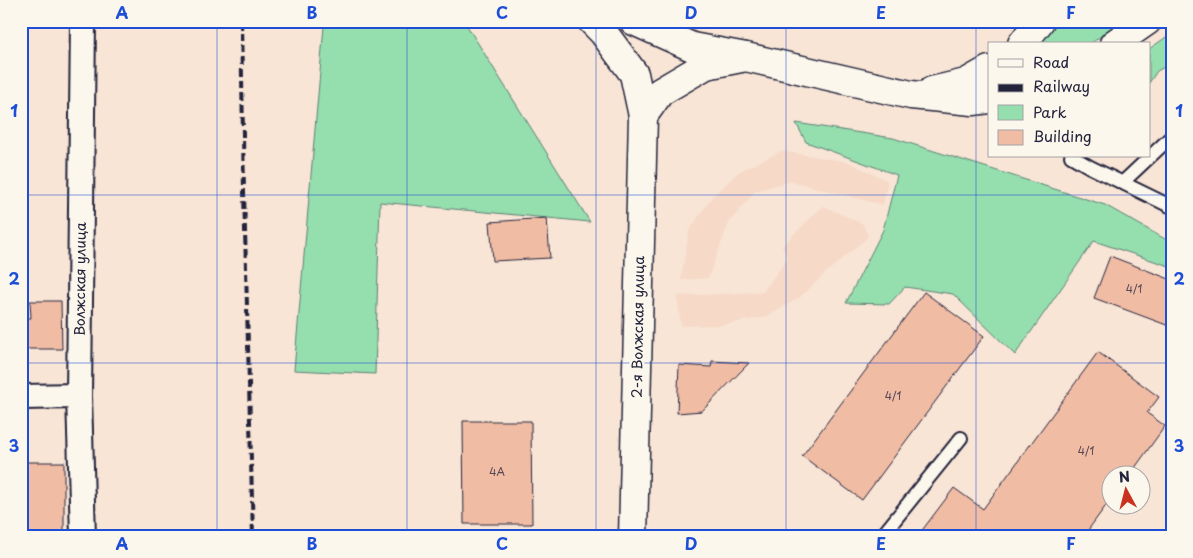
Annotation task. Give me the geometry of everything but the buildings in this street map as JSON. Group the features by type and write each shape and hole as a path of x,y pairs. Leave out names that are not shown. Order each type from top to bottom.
{"street":[{"name":"Волжская улица","path":"83,21 79,396 83,537"},
{"name":"2-я Волжская улица","path":"592,21 604,32 634,74 643,116 633,537"},
{"path":"634,21 692,47 746,57 911,95 984,104"},
{"path":"1024,42 1040,21"},
{"path":"1117,42 1147,21"},
{"path":"643,116 660,92 706,65 746,57"},
{"path":"911,95 966,83 988,71"},
{"path":"21,397 79,396"}],"lane":[{"path":"1150,157 1172,136"},
{"path":"1075,158 1172,207"},
{"path":"1122,183 1149,158"},
{"path":"881,537 961,438"}],"shaded area":[{"path":"782,151 848,162 888,181 883,205 791,181 755,191 729,223 708,278 681,280 689,231 712,197 740,171"},
{"path":"823,206 863,224 868,237 799,298 766,317 722,325 681,326 677,296 763,292 788,258 782,246"}],"green space":[{"path":"356,21 464,21 590,222 380,202 375,374 294,370 324,26"},
{"path":"1058,21 1123,21 1093,42 1042,42"},
{"path":"1172,33 1172,63 1157,71 1150,82 1150,48"},
{"path":"796,123 893,138 1105,205 1172,243 1172,267 1094,241 1015,355 953,294 905,287 889,304 846,303 883,230 897,175 806,142"}],"railway":[{"path":"241,21 253,537"}]}
